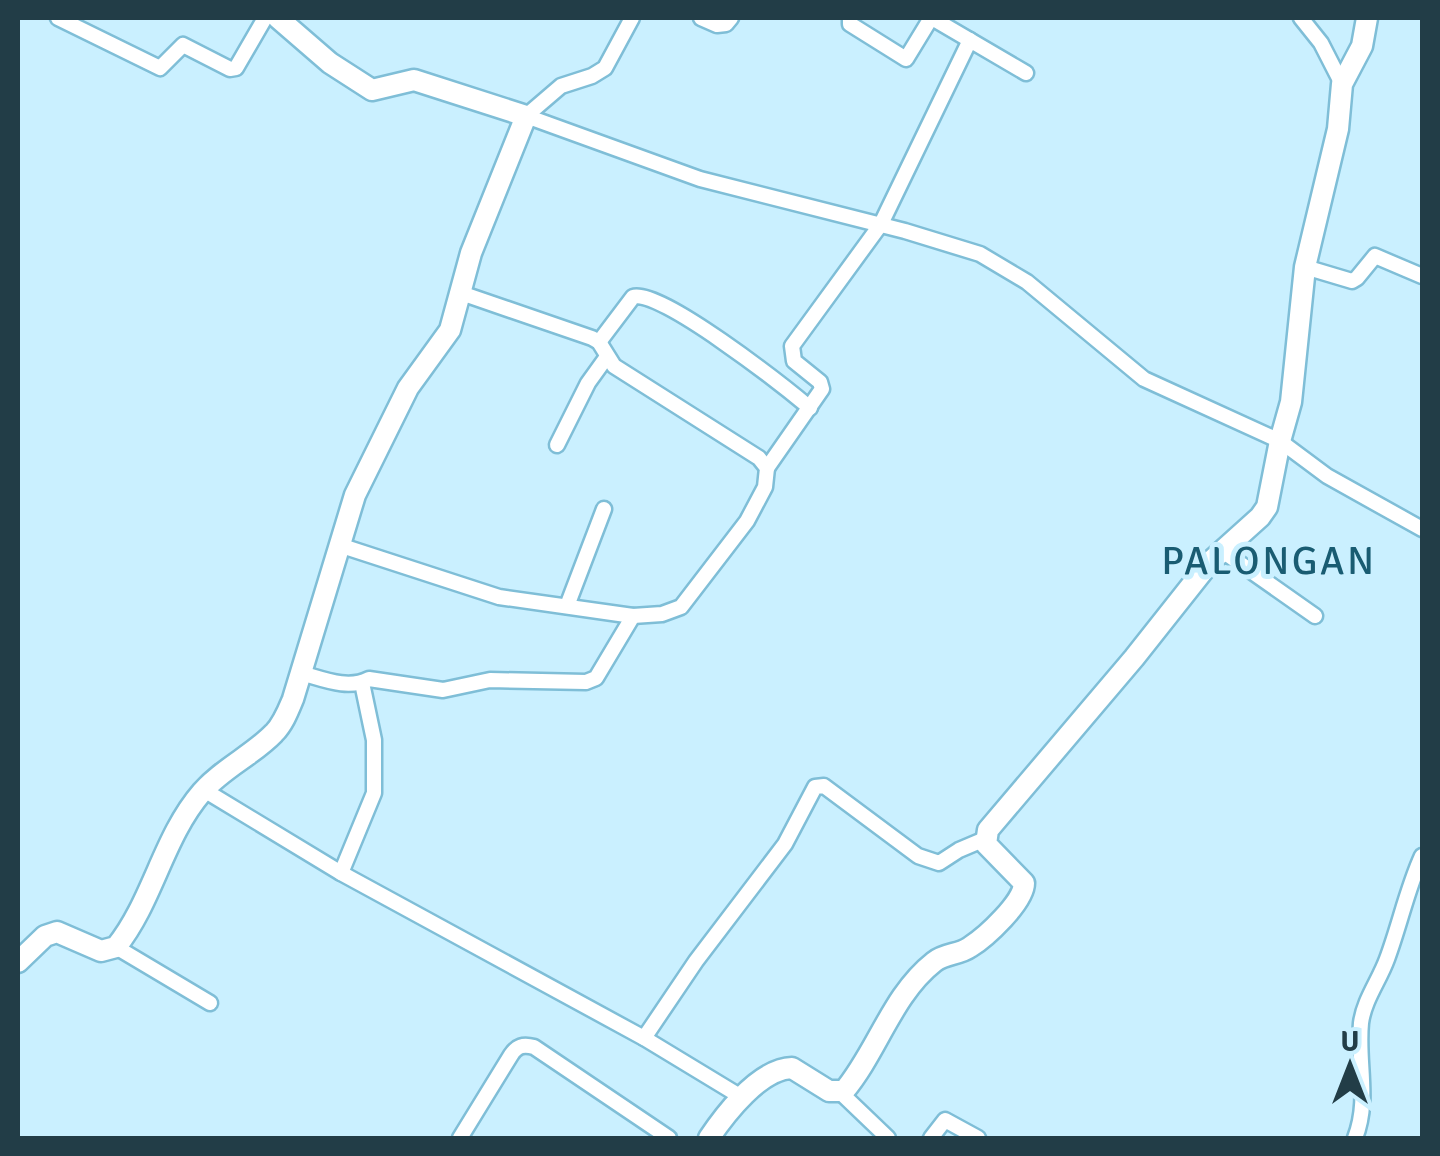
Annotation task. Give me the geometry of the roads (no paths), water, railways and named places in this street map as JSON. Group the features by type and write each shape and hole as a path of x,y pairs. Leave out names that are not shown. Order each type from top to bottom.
{"street":[{"path":"58,18 160,68 183,46 230,70 236,68 265,18"},
{"path":"278,18 330,62 372,90 414,80 700,179 881,224 960,247 1001,264 1144,380 1280,441 1327,476 1422,529"},
{"path":"18,962 45,936 57,932 101,951 116,947 143,903 186,812 204,790 274,733 293,699 348,513 408,388 450,330 471,252 526,116 560,86 604,68 632,18"},
{"path":"701,18 722,25 731,18"},
{"path":"850,18 850,24 906,58 932,18 1026,73"},
{"path":"1300,18 1320,43 1342,84"},
{"path":"644,1038 784,844 815,787 824,786 918,856 934,862 985,839 994,822 1221,550 1246,532 1267,506 1292,402 1306,266 1338,129 1342,84 1362,46 1367,18"},
{"path":"339,545 498,596 633,616 662,614 681,607 747,521 764,487 767,468 821,393 822,386 794,361 792,346 881,224 970,40"},
{"path":"1306,266 1352,281 1374,256 1422,276"},
{"path":"461,294 599,342 614,366 751,452 767,468"},
{"path":"599,342 633,297 646,295 712,334 810,408"},
{"path":"558,445 588,383 606,358"},
{"path":"568,606 604,509"},
{"path":"1221,550 1315,616"},
{"path":"301,673 338,683 362,683 369,679 442,690 490,680 592,681 633,616"},
{"path":"341,873 374,793 374,740 362,683"},
{"path":"204,790 341,873 644,1038 743,1098"},
{"path":"840,1094 920,977 945,955 972,946 1023,894 1021,876 985,839"},
{"path":"1355,1138 1364,1108 1362,1021 1366,1002 1386,961 1422,856"},
{"path":"116,947 210,1003"},
{"path":"460,1138 510,1055 526,1045 668,1138"},
{"path":"709,1138 743,1098 768,1076 787,1067 800,1070 829,1091 840,1094 888,1138"},
{"path":"931,1138 946,1120 978,1138"}],"district":[{"name":"PALONGAN","path":"1269,560"}]}
